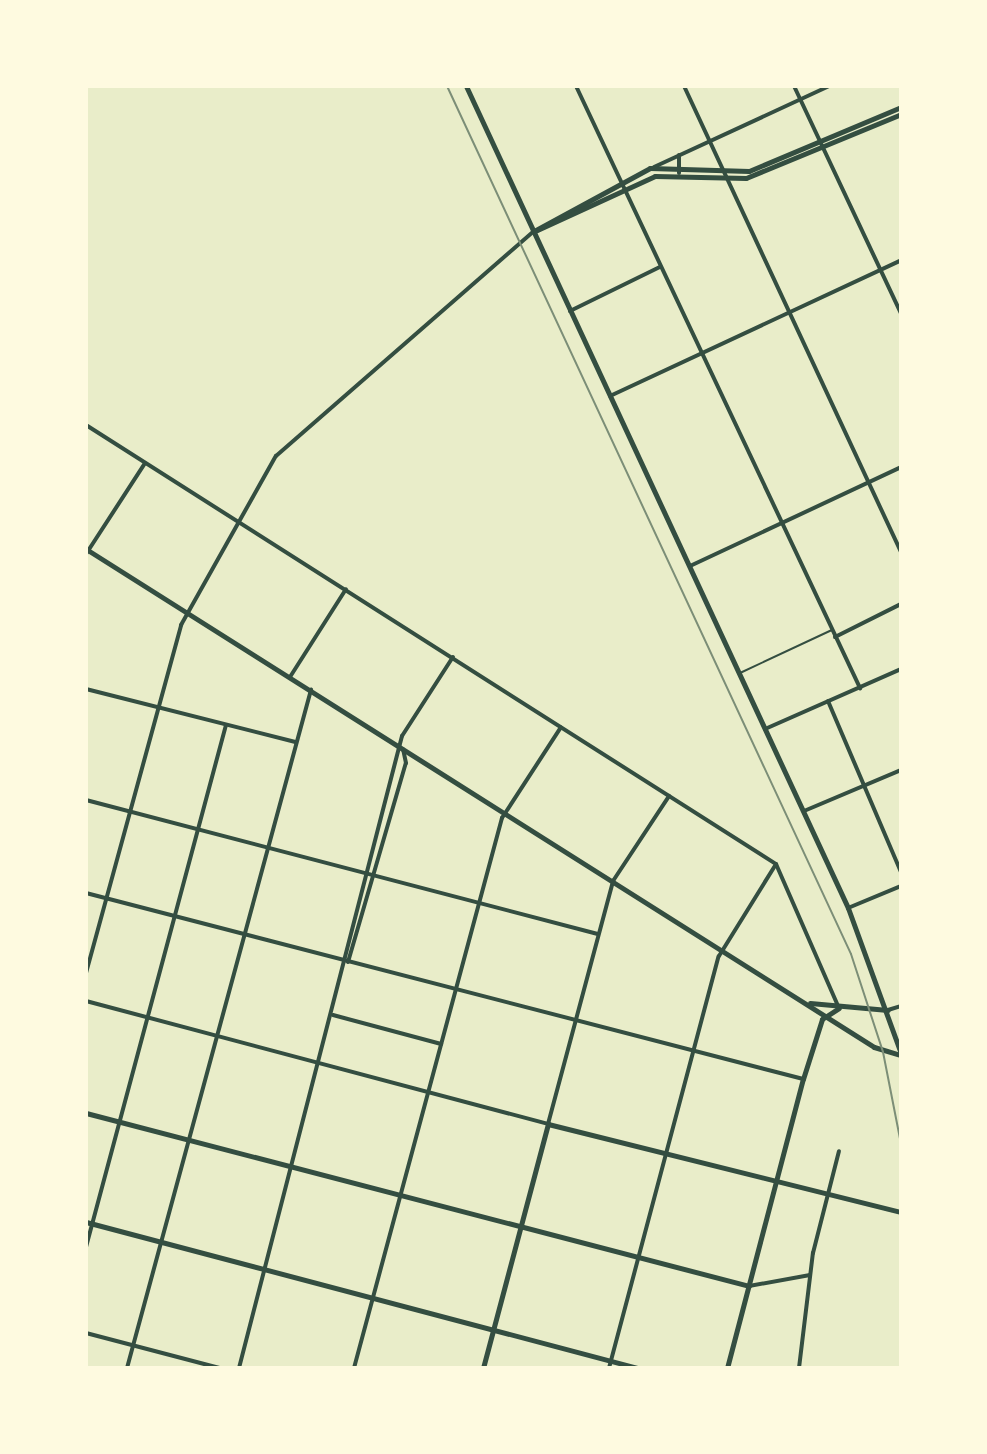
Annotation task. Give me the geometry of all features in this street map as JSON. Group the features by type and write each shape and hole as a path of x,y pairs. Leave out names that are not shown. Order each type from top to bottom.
{"main road":[{"path":"87,551 879,1050 901,1054 888,1010 848,908 466,86"},
{"path":"534,231 625,190 679,173 727,180 820,144 901,107"},
{"path":"534,231 650,168 677,164 749,171 901,114"},
{"path":"805,1002 839,1008 888,1010"},
{"path":"727,1368 803,1079 824,1016 839,1008"},
{"path":"86,1113 749,1286"},
{"path":"483,1368 548,1124 901,1212"},
{"path":"89,1223 638,1368"}],"street":[{"path":"576,86 699,354 860,688"},
{"path":"684,86 901,552"},
{"path":"794,86 901,313"},
{"path":"650,168 829,86"},
{"path":"679,155 679,173"},
{"path":"86,973 186,613 282,450 534,231"},
{"path":"609,396 901,260"},
{"path":"570,311 660,267"},
{"path":"86,425 776,864 839,1008"},
{"path":"87,551 145,463"},
{"path":"688,567 901,467"},
{"path":"290,677 346,589"},
{"path":"835,637 901,604"},
{"path":"348,962 402,747 453,657"},
{"path":"765,729 901,669"},
{"path":"86,689 295,742"},
{"path":"127,1368 311,690"},
{"path":"828,701 901,872"},
{"path":"86,1247 89,1223 120,1122 226,725"},
{"path":"354,1368 505,812 561,727"},
{"path":"239,1368 333,1015 376,877 406,763 402,747"},
{"path":"803,811 901,770"},
{"path":"86,1001 548,1124 613,881 669,796"},
{"path":"86,800 598,934"},
{"path":"609,1368 635,1257 722,949 776,864"},
{"path":"848,908 901,886"},
{"path":"86,893 803,1079"},
{"path":"888,1010 901,1006"},
{"path":"333,1015 441,1044"},
{"path":"799,1368 811,1274 839,1151"},
{"path":"749,1286 811,1274"},
{"path":"86,1333 219,1368"}],"lane":[{"path":"739,674 832,629"}],"railway":[{"path":"447,86 851,954 883,1052 901,1144"}]}
